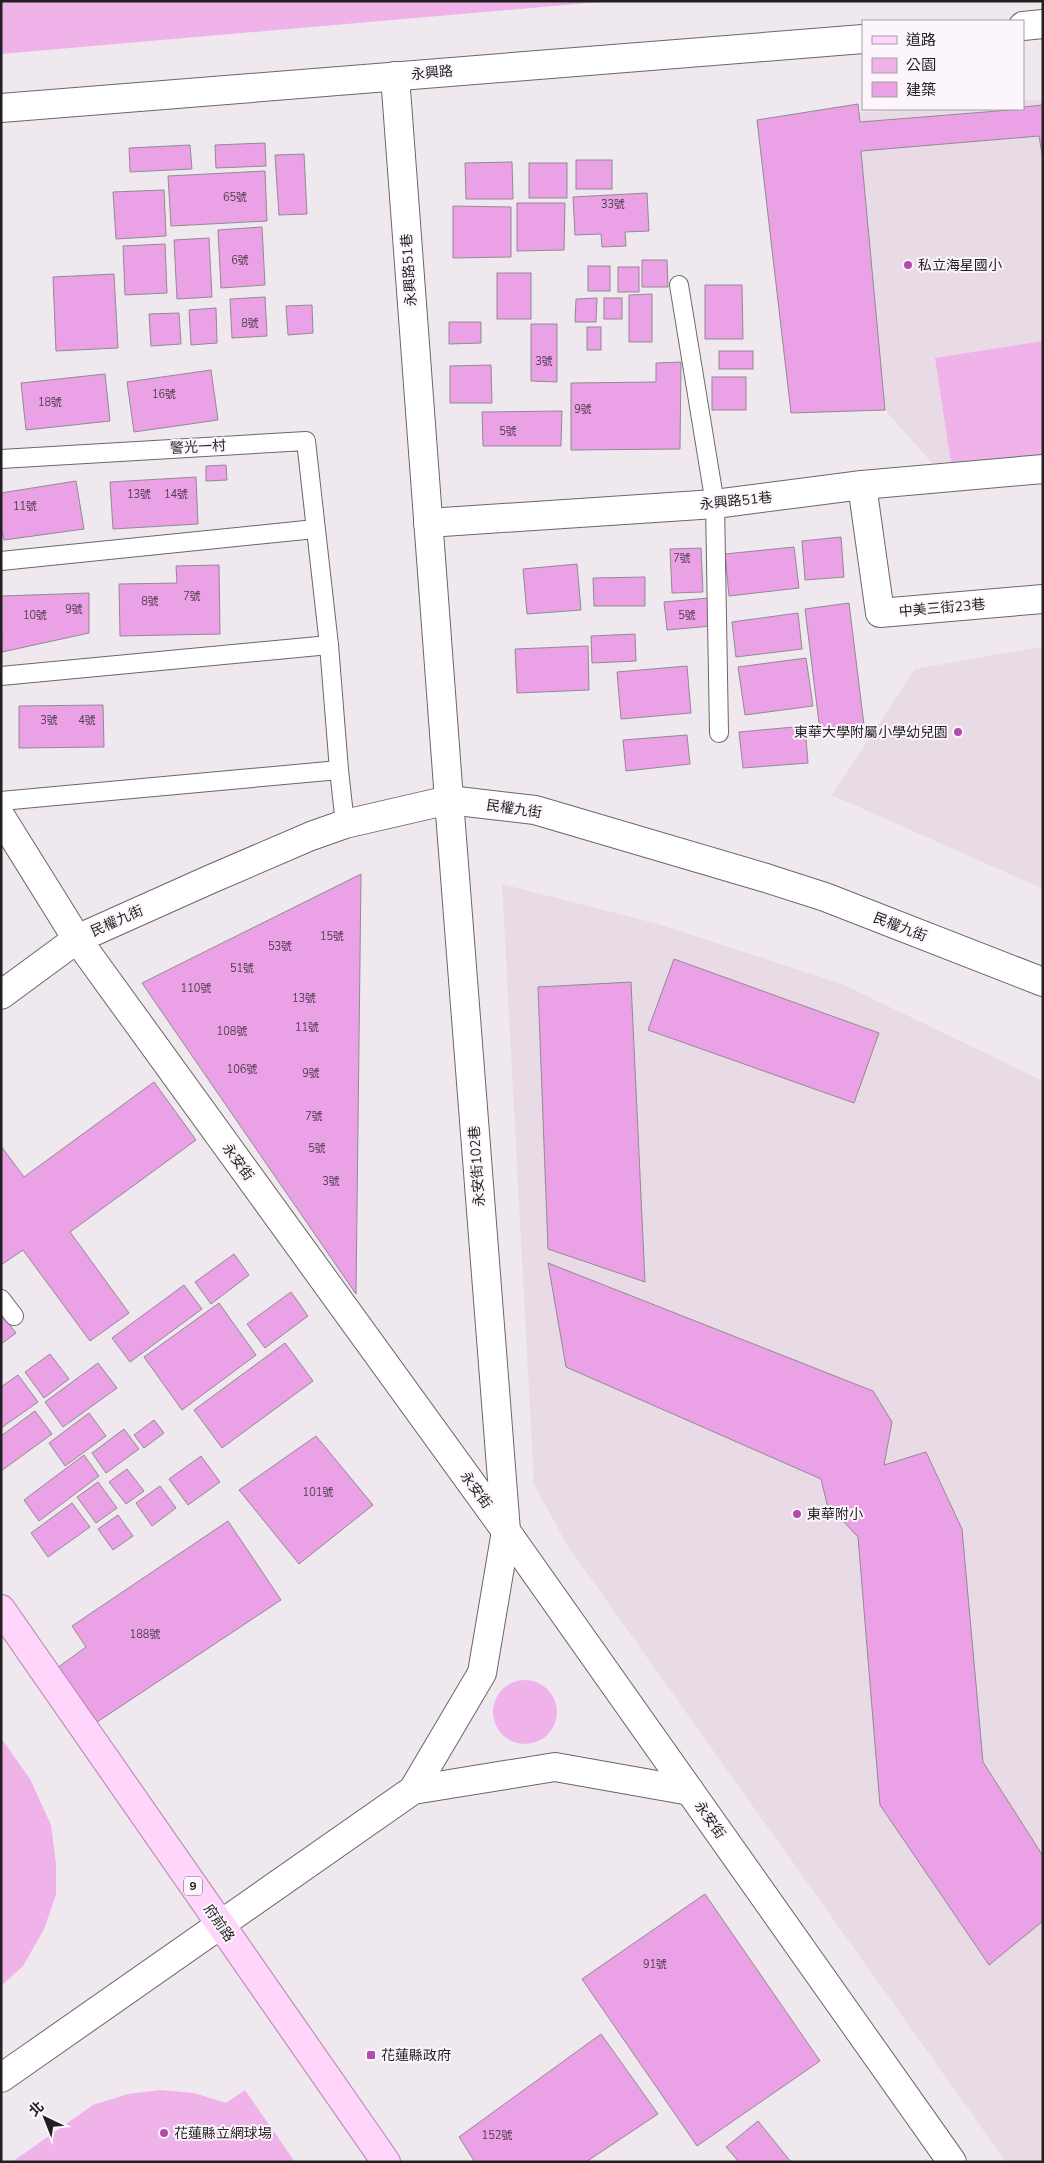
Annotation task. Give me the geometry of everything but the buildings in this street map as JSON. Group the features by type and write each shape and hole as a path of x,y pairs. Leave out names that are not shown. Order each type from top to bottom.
{"main road":[{"name":"府前路","path":"1,1609 386,2162"}],"street":[{"path":"1024,26 1043,24"},
{"name":"永興路","path":"1,108 862,39"},
{"name":"永興路51巷","path":"395,76 448,800"},
{"name":"永興路51巷","path":"428,523 715,504 862,485 1043,469"},
{"name":"中美三街23巷","path":"862,485 880,613 1043,600"},
{"name":"民權九街","path":"1,995 77,939 310,836 345,824 448,800 534,810 766,878 825,897 1043,982"},
{"name":"永安街102巷","path":"413,1790 482,1674 506,1531 448,800"},
{"name":"永安街","path":"1,817 77,939 506,1531 952,2162"},
{"path":"1,2078 413,1790 555,1767 690,1791"}],"lane":[{"path":"679,285 715,504 719,734"},
{"name":"警光一村","path":"1,459 306,441 329,645 345,824"},
{"path":"1,561 315,529"},
{"path":"1,676 329,645"},
{"path":"1,801 339,770"},
{"path":"1,1299 14,1316"}],"shaded area":[{"name":"私立海星國小","path":"1043,99 1043,475 955,489 885,410 791,413 757,120 900,110 1024,110 1024,101"},
{"name":"東華大學附屬小學幼兒園","path":"1043,648 1043,889 832,795 915,669"},
{"name":"東華附小","path":"502,884 658,924 842,984 1043,1081 1043,2162 1006,2162 567,1545 534,1484"}],"green space":[{"path":"1,1 610,1 1,54"},
{"path":"1043,341 1043,475 955,489 935,358"},
{"path":"525,1680 537,1682 548,1689 555,1700 557,1712 555,1724 548,1735 537,1742 525,1744 513,1742 502,1735 495,1724 493,1712 495,1700 502,1689 513,1682"},
{"path":"1,1738 30,1779 51,1825 56,1864 56,1895 44,1929 23,1966 1,1986"},
{"name":"花蓮縣立網球場","path":"160,2090 194,2093 226,2103 245,2090 295,2162 12,2162 93,2105 128,2094"}],"place":[{"name":"私立海星國小","path":"908,265"},
{"name":"東華大學附屬小學幼兒園","path":"958,732"},
{"name":"東華附小","path":"797,1514"},
{"name":"花蓮縣政府","path":"371,2055"},
{"name":"花蓮縣立網球場","path":"164,2133"}]}
